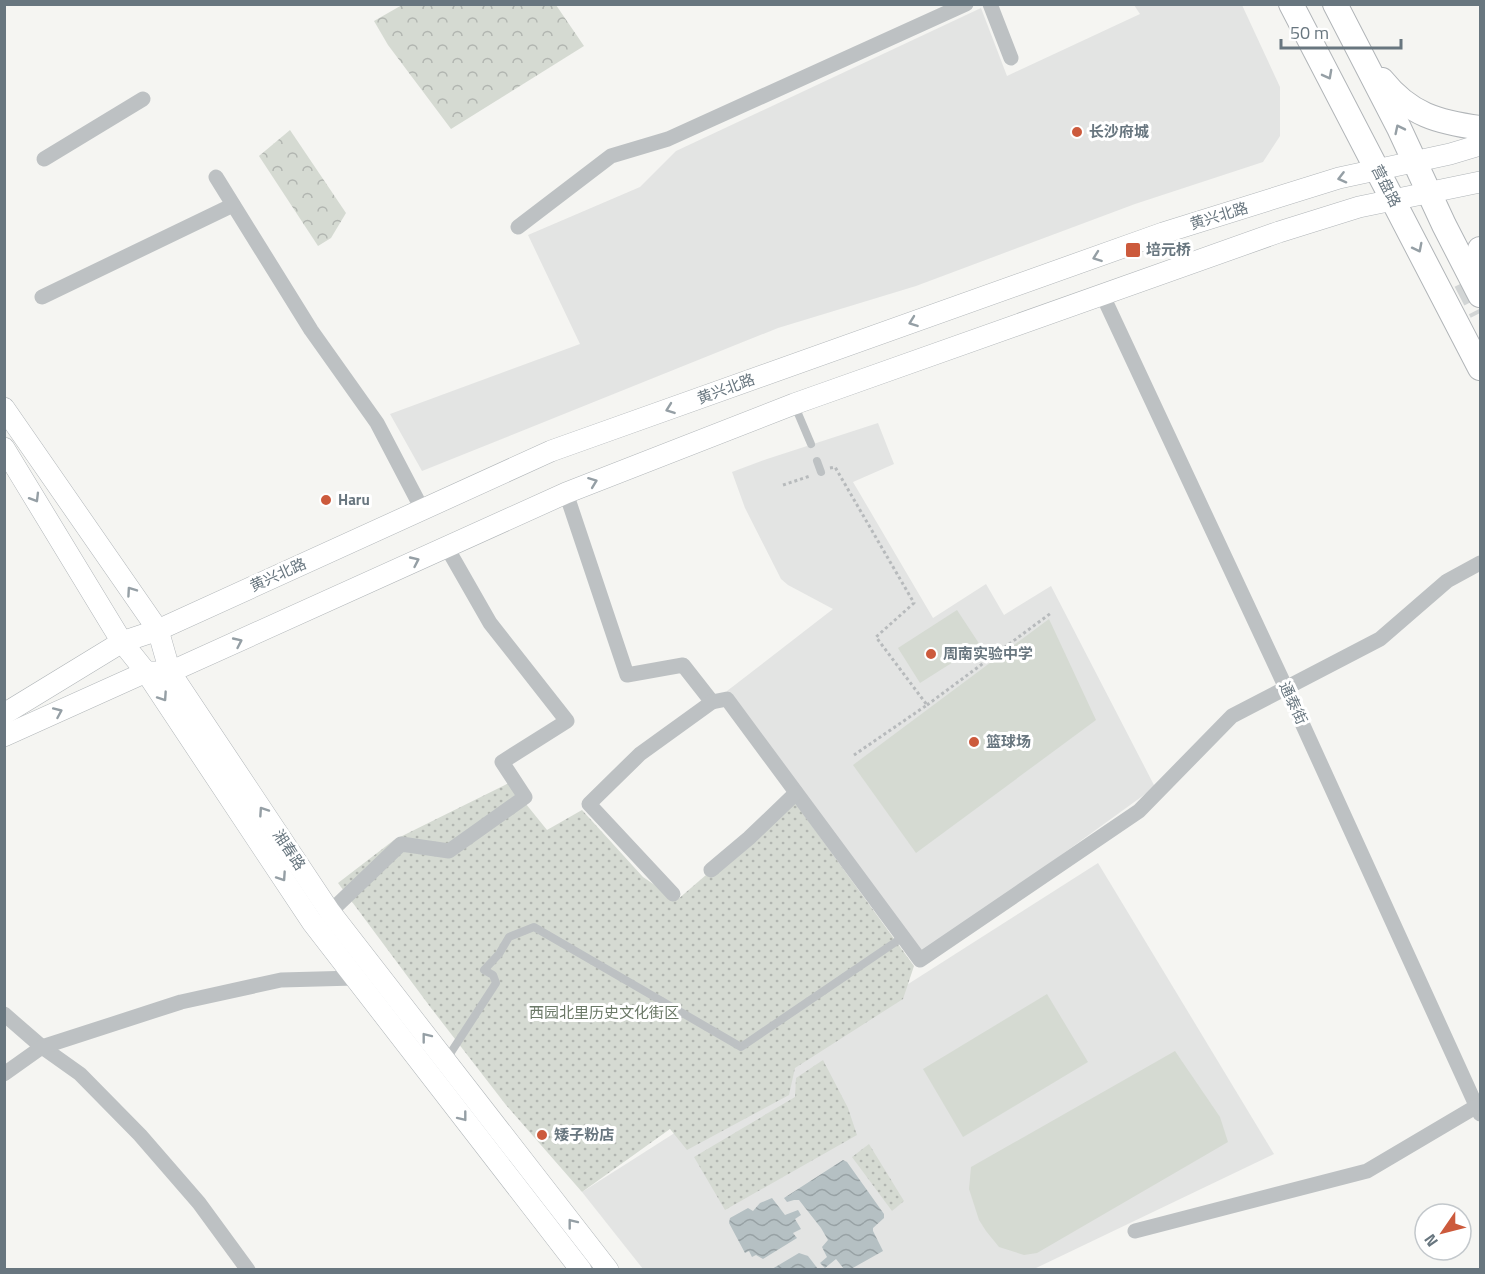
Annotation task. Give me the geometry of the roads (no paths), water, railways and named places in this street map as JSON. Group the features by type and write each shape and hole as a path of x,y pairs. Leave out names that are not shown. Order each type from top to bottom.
{"main road":[{"name":"营盘路","path":"1291,4 1480,368"},
{"path":"1335,4 1480,295"},
{"path":"1358,49 1386,85 1417,112 1455,124 1480,128"},
{"name":"黄兴北路","path":"4,714 122,642 158,630 551,451 1163,233 1339,178 1450,154 1480,145"},
{"path":"4,736 146,672 170,672 566,493 794,404 1279,232 1359,207 1480,182"},
{"path":"1480,249 1478,262 1480,286"},
{"name":"湘春路","path":"4,408 158,630 170,672 330,912 608,1269"},
{"name":"湘春路","path":"4,448 122,642 146,672 312,922 581,1269"}],"street":[{"path":"518,227 611,156 668,139 966,4"},
{"path":"990,4 1011,58"},
{"path":"44,159 143,99"},
{"path":"216,177 311,330 377,423 422,509"},
{"path":"42,297 233,205"},
{"name":"通泰街","path":"1102,294 1479,1110"},
{"path":"566,493 627,675 683,665 712,702"},
{"path":"330,912 401,844 449,850 525,797 502,762 567,721 490,623 446,546"},
{"path":"673,894 589,804 640,754 712,702 727,699 920,960 1138,811 1232,716 1380,639 1447,581 1480,563"},
{"path":"711,870 796,793"},
{"path":"4,1074 42,1047 182,1002 281,980 356,978"},
{"path":"4,1014 42,1047 80,1074 140,1136 199,1203 248,1269"},
{"path":"1135,1231 1367,1171 1479,1110"}],"lane":[{"path":"794,404 811,444"},
{"path":"817,461 821,471"},
{"path":"446,1061 496,983 493,975 484,970 499,954 509,937 534,927 741,1047 903,937"}],"water":[{"path":"843,1160 847,1162 884,1214 884,1218 873,1228 883,1251 851,1269 844,1269 836,1259 825,1268 820,1263 827,1257 822,1247 828,1240 821,1228 799,1200 787,1202 784,1198"},
{"path":"772,1198 785,1215 798,1210 801,1215 795,1219 801,1229 793,1233 797,1238 763,1259 756,1255 752,1257 749,1251 745,1253 729,1223 730,1218 748,1208 753,1211 760,1203"},
{"path":"799,1253 808,1256 818,1269 772,1269"}],"tunnel":[{"path":"1464,282 1480,313"}],"place":[{"name":"长沙府城","path":"1077,132"},
{"name":"培元桥","path":"1133,250"},
{"name":"Haru","path":"326,500"},
{"name":"周南实验中学","path":"931,654"},
{"name":"篮球场","path":"974,742"},
{"name":"矮子粉店","path":"542,1135"}],"park label":[{"name":"西园北里历史文化街区","path":"604,1013"}]}
